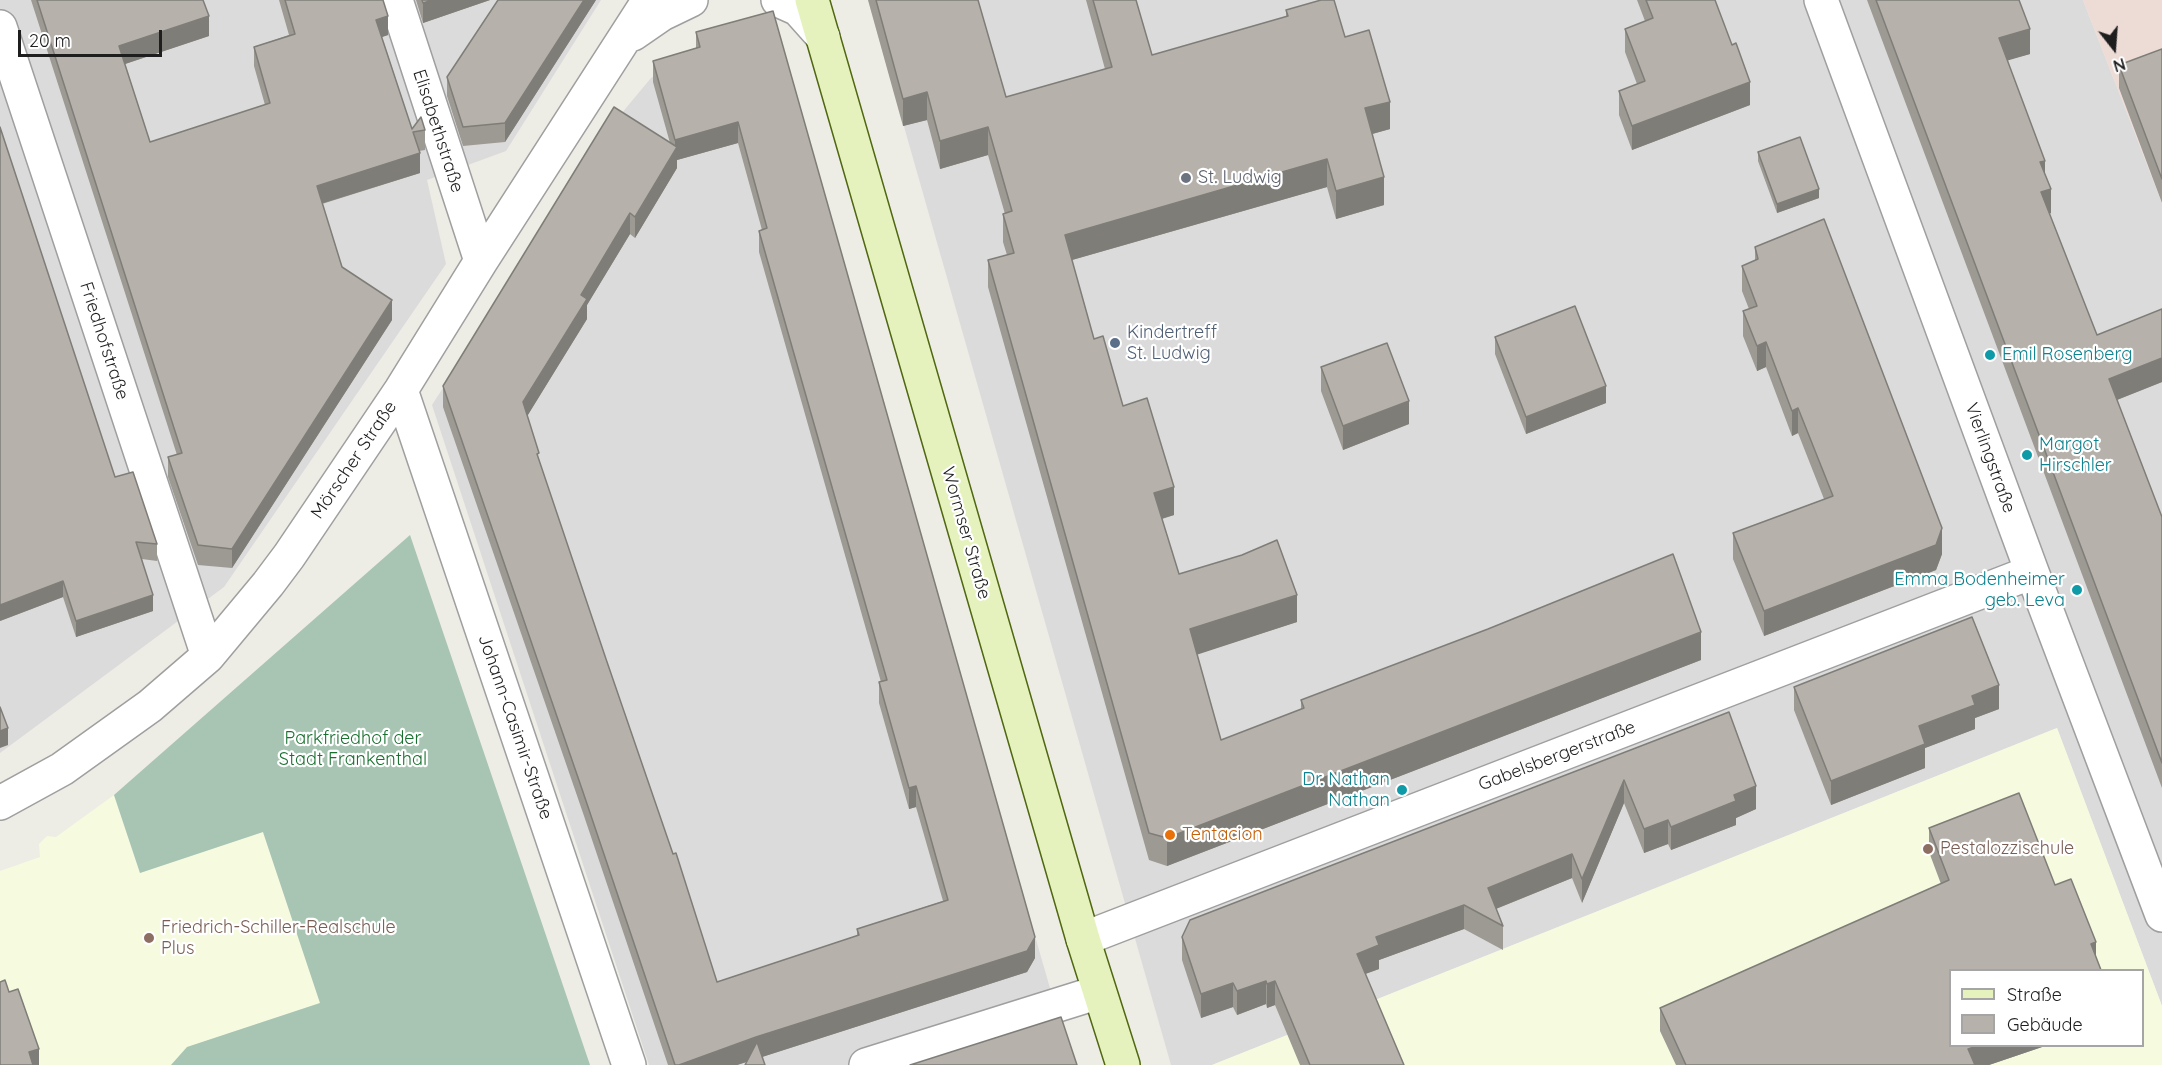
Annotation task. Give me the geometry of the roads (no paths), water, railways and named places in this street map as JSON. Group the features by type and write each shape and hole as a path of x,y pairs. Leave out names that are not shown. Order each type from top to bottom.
{"street":[{"name":"Elisabethstraße","path":"396,0 481,261"},
{"name":"Mörscher Straße","path":"0,803 62,769 150,706 208,656 289,556 401,390 649,0"},
{"name":"Mörscher Straße","path":"624,40 662,14 691,0"},
{"path":"778,0 798,9 823,37"},
{"name":"Wormser Straße","path":"812,0 1083,939 1123,1065"},
{"name":"Vierlingstraße","path":"1821,0 2032,572 2162,915"},
{"name":"Friedhofstraße","path":"0,27 208,656"},
{"name":"Johann-Casimir-Straße","path":"401,390 629,1065"},
{"name":"Gabelsbergerstraße","path":"1083,939 2032,572"},
{"path":"866,1065 1099,992"}],"place":[{"name":"St. Ludwig","path":"1186,178"},
{"name":"Kindertreff St. Ludwig","path":"1115,343"},
{"name":"Emil Rosenberg","path":"1990,355"},
{"name":"Margot Hirschler","path":"2027,455"},
{"name":"Emma Bodenheimer geb. Leva","path":"2077,590"},
{"name":"Dr. Nathan Nathan","path":"1402,790"},
{"name":"Tentacion","path":"1170,835"},
{"name":"Pestalozzischule","path":"1928,849"},
{"name":"Friedrich-Schiller-Realschule Plus","path":"149,938"}],"park label":[{"name":"Parkfriedhof der Stadt Frankenthal","path":"353,750"}]}
